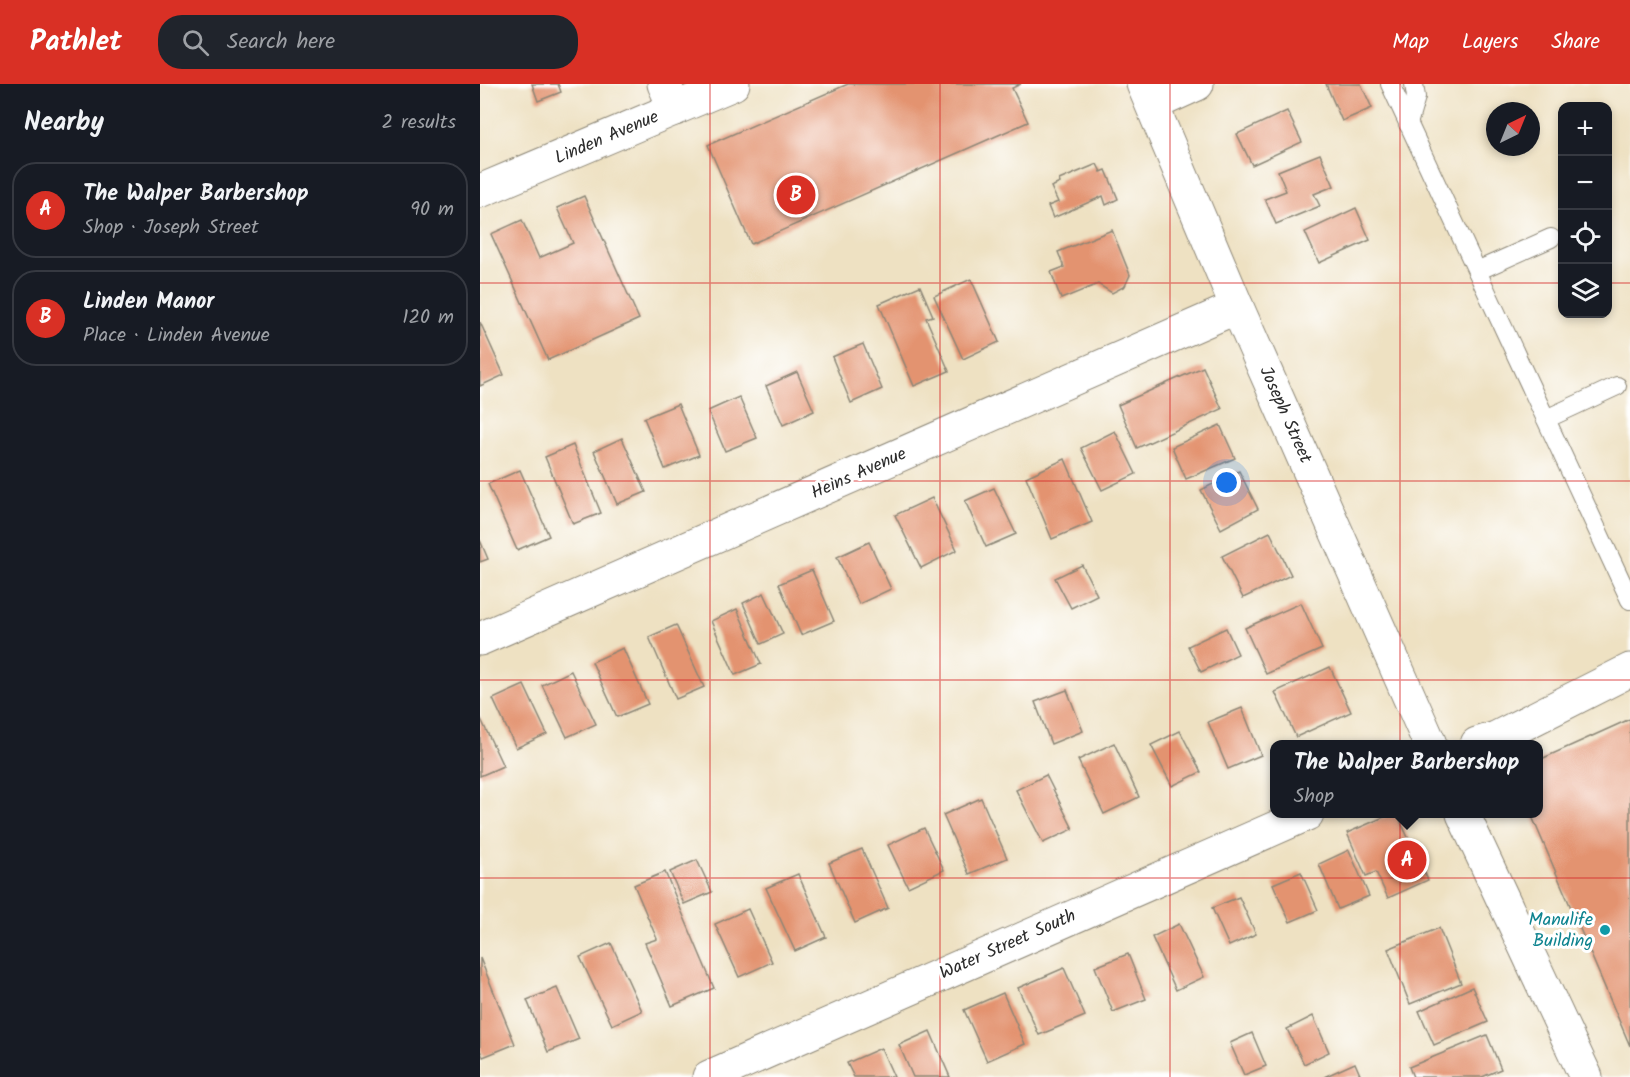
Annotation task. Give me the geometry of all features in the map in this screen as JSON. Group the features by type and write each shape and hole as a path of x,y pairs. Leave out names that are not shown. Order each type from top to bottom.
{"street":[{"name":"Linden Avenue","path":"480,191 669,97 733,84"},
{"path":"1148,94 1197,84"},
{"name":"Joseph Street","path":"1148,94 1238,308 1428,740"},
{"name":"Heins Avenue","path":"480,639 1238,308"},
{"path":"1490,740 1630,670"},
{"name":"Water Street South","path":"710,1077 1296,818"},
{"path":"1465,818 1582,1076"}],"lane":[{"path":"1389,84 1630,600"},
{"path":"1408,124 1416,97 1414,84"},
{"path":"1477,272 1551,238"},
{"path":"1546,419 1617,386"}],"building":[{"path":"532,84 558,84 561,92 538,101"},
{"path":"848,84 1021,84 1012,88 1028,122 751,244 708,145"},
{"path":"1326,84 1361,84 1372,108 1342,121"},
{"path":"1287,111 1302,142 1252,165 1237,134"},
{"path":"1320,154 1334,186 1314,194 1320,206 1276,224 1265,199 1286,191 1278,171"},
{"path":"1097,164 1101,172 1106,170 1118,199 1106,205 1103,196 1053,218 1048,206 1058,202 1051,187 1060,183 1059,180"},
{"path":"584,196 639,319 548,360 491,234 522,220 539,258 573,243 557,208"},
{"path":"1356,208 1370,240 1319,263 1305,232"},
{"path":"1112,230 1130,275 1125,286 1112,293 1098,284 1061,299 1051,272 1064,267 1058,252"},
{"path":"971,279 999,342 963,359 934,296"},
{"path":"920,286 933,316 926,318 949,371 914,386 879,304"},
{"path":"480,322 504,375 480,386"},
{"path":"863,344 882,389 851,403 832,357"},
{"path":"1203,367 1222,409 1137,448 1118,405"},
{"path":"797,372 814,411 783,425 766,386"},
{"path":"739,397 757,438 725,451 708,411"},
{"path":"678,404 699,455 665,469 644,418"},
{"path":"1220,425 1235,458 1186,479 1172,447"},
{"path":"1115,431 1136,474 1102,490 1081,448"},
{"path":"622,438 646,492 617,504 594,451"},
{"path":"573,445 601,513 573,524 545,457"},
{"path":"1065,459 1092,522 1052,539 1026,477"},
{"path":"520,470 549,536 517,550 488,484"},
{"path":"1239,471 1258,509 1221,529 1201,490"},
{"path":"994,488 1016,534 986,547 965,501"},
{"path":"932,498 957,550 921,568 895,515"},
{"path":"1270,532 1291,575 1243,598 1222,556"},
{"path":"480,540 488,559 480,562"},
{"path":"869,542 891,589 859,604 837,557"},
{"path":"1082,565 1097,595 1071,608 1055,578"},
{"path":"812,570 834,621 801,635 779,584"},
{"path":"764,593 783,634 761,644 743,603"},
{"path":"1301,603 1322,649 1266,674 1245,628"},
{"path":"737,609 761,664 735,675 711,621"},
{"path":"676,625 704,687 676,699 649,637"},
{"path":"1226,628 1238,654 1201,672 1188,646"},
{"path":"623,648 648,704 617,717 592,662"},
{"path":"1330,667 1351,712 1296,737 1275,692"},
{"path":"571,671 596,724 567,737 542,685"},
{"path":"524,685 547,734 516,748 493,699"},
{"path":"1067,690 1083,731 1051,744 1035,702"},
{"path":"1242,708 1261,755 1228,769 1208,722"},
{"path":"480,717 503,766 480,776"},
{"name":"Manulife Building","path":"1630,719 1630,1046 1533,818 1543,818 1543,758"},
{"path":"1180,731 1201,772 1172,786 1151,745"},
{"path":"1114,743 1139,797 1104,814 1078,760"},
{"path":"1046,775 1073,829 1043,843 1016,790"},
{"path":"981,798 1007,858 969,874 943,815"},
{"path":"1382,818 1399,818 1428,880 1388,898 1376,872 1366,876 1347,833"},
{"path":"924,828 944,870 908,887 888,845"},
{"path":"862,849 888,908 855,923 829,863"},
{"path":"1349,850 1369,896 1338,909 1319,864"},
{"path":"697,860 712,892 684,904 670,872"},
{"path":"665,872 714,988 672,1006 645,943 657,939 634,885"},
{"path":"1301,872 1318,910 1290,922 1273,884"},
{"path":"798,874 826,937 795,951 766,888"},
{"path":"1239,897 1256,934 1229,946 1212,908"},
{"path":"748,909 772,962 739,977 715,924"},
{"path":"1179,924 1204,977 1176,990 1152,937"},
{"path":"1439,928 1461,983 1410,1004 1388,949"},
{"path":"611,943 642,1011 612,1025 580,957"},
{"path":"1128,954 1146,999 1113,1012 1095,967"},
{"path":"480,958 515,1044 483,1057 480,1050"},
{"path":"1064,968 1085,1016 1039,1035 1018,988"},
{"path":"1472,987 1488,1022 1434,1045 1419,1011"},
{"path":"557,988 579,1039 548,1052 527,1000"},
{"path":"1003,993 1025,1044 987,1061 964,1010"},
{"path":"1313,1016 1329,1052 1304,1064 1287,1029"},
{"path":"930,1031 950,1077 913,1077 899,1045"},
{"path":"1252,1033 1266,1066 1244,1075 1230,1043"},
{"path":"1487,1035 1501,1069 1482,1077 1413,1077 1409,1067"},
{"path":"881,1048 894,1077 854,1077 847,1063"},
{"path":"1355,1063 1361,1077 1324,1077"}],"place":[{"name":"Linden Manor","path":"796,195"},
{"name":"The Walper Barbershop","path":"1407,860"},
{"name":"Manulife Building","path":"1605,930"}]}
